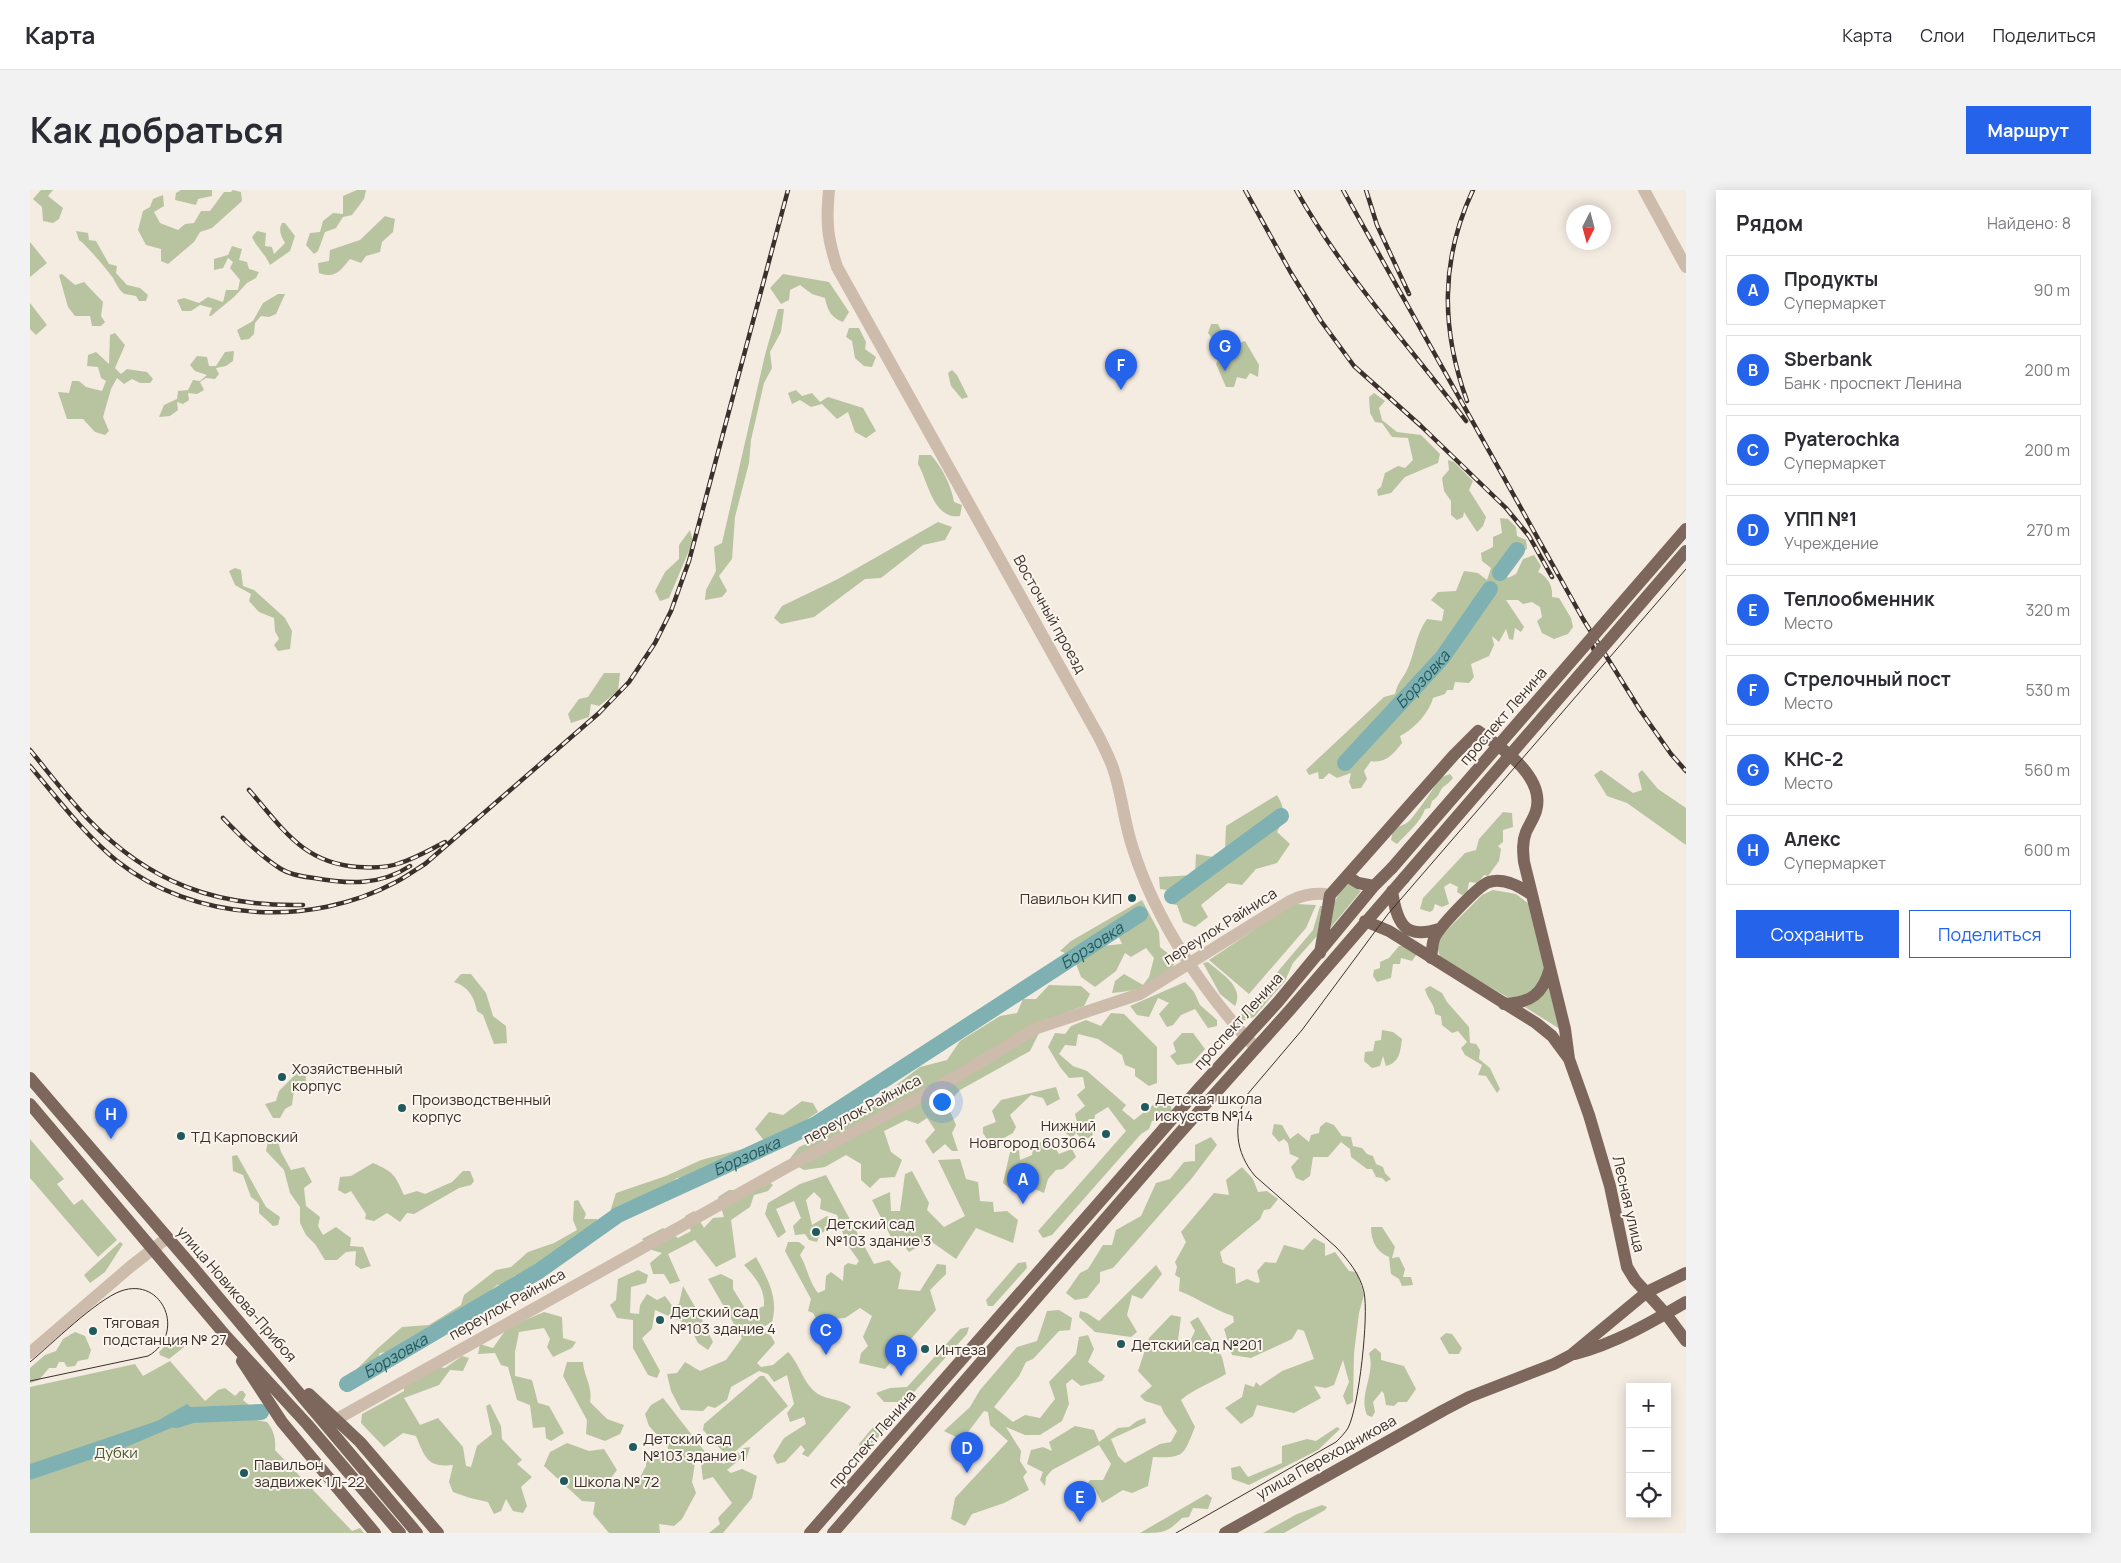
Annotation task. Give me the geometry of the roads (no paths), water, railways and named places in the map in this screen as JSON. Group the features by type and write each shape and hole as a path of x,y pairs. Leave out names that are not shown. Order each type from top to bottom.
{"main road":[{"name":"проспект Ленина","path":"810,1533 1201,1086 1320,953 1374,886 1392,868 1686,529"},
{"name":"проспект Ленина","path":"833,1533 1170,1144 1404,878 1686,551"},
{"path":"1320,953 1330,895 1454,755 1478,731 1527,772 1538,793 1536,812 1525,834 1522,847 1524,862 1566,1029 1569,1058"},
{"path":"1347,876 1358,883 1374,886"},
{"path":"1431,958 1434,939 1440,929 1482,886 1490,881 1505,882 1519,886 1532,895"},
{"path":"1392,891 1394,906 1402,925 1416,933 1426,933 1440,929"},
{"path":"1365,922 1389,932 1536,1023 1552,1036 1569,1058"},
{"path":"1504,1004 1524,1002 1533,997 1545,983 1550,968"},
{"name":"Лесная улица","path":"1569,1058 1589,1115 1610,1186 1628,1266 1635,1280 1666,1314 1686,1341"},
{"name":"улица Новикова-Прибоя","path":"30,1078 274,1362 417,1533"},
{"path":"30,1104 226,1336 307,1424 400,1533"},
{"path":"1572,1355 1647,1292 1686,1273"},
{"path":"1572,1355 1591,1350 1632,1333 1686,1302"},
{"path":"226,1336 282,1422 375,1533"},
{"name":"улица Переходникова","path":"1225,1533 1469,1397 1554,1364 1572,1355"},
{"path":"274,1362 360,1442 438,1533"}],"street":[{"name":"Восточный проезд","path":"830,190 826,219 829,241 837,267 1099,736 1112,766 1132,848 1145,883 1168,929 1230,1020 1256,1048"},
{"path":"1644,190 1686,267"},
{"name":"переулок Райниса","path":"337,1419 786,1167 932,1091 1036,1028 1140,994 1290,901 1298,897 1318,893 1330,895"},
{"path":"30,1353 94,1297 167,1238"}],"water":[{"path":"187,1404 196,1412 197,1417 119,1450 30,1480 30,1464 157,1421"}],"waterway":[{"name":"Борзовка","path":"1500,573 1517,550"},
{"name":"Борзовка","path":"1345,763 1442,658 1490,589"},
{"name":"Борзовка","path":"1172,896 1281,816"},
{"name":"Борзовка","path":"347,1384 539,1271 618,1215 816,1124 1140,914"},
{"name":"Борзовка","path":"176,1420 192,1415 261,1412"}],"tram line":[{"path":"1176,1533 1336,1442 1348,1428 1356,1401 1362,1361 1365,1320 1364,1292 1360,1279 1336,1247 1255,1176 1248,1167 1238,1138 1239,1117 1246,1096 1302,1030 1388,914 1686,569"},
{"path":"30,1362 99,1303 121,1291 136,1289 148,1292 158,1299 165,1310 168,1322 166,1334 160,1346 148,1356 30,1381"}],"railway":[{"path":"30,766 82,828 117,861 148,881 181,896 216,907 253,912 290,912 327,907 362,897 396,882 425,864 599,713 629,682 655,643 671,611 689,561 788,190"},
{"path":"1245,190 1291,273 1321,321 1354,366 1421,426 1506,508 1529,536 1552,577"},
{"path":"1296,190 1314,221 1355,280 1466,421"},
{"path":"1343,190 1583,619 1640,710 1671,754 1686,771"},
{"path":"1366,190 1377,225 1409,294"},
{"path":"1467,401 1452,348 1448,295 1454,242 1473,190"},
{"path":"1589,637 1596,656"},
{"path":"30,750 89,820 112,842 136,860 161,875 186,887 213,896 271,905 303,905"},
{"path":"249,790 296,842 323,859 339,864 363,867 390,866 412,859 445,842"},
{"path":"223,818 265,858 281,869 297,875 339,881 363,882 399,873 410,866"}],"place":[{"name":"КНС-2","path":"1225,371"},
{"name":"Стрелочный пост","path":"1121,390"},
{"name":"Павильон КИП","path":"1132,898"},
{"name":"Хозяйственный корпус","path":"282,1077"},
{"name":"Детская школа искусств №14","path":"1145,1107"},
{"name":"Производственный корпус","path":"402,1108"},
{"name":"Нижний Новгород 603064","path":"1106,1134"},
{"name":"ТД Карповский","path":"181,1136"},
{"name":"Алекс","path":"111,1139"},
{"name":"Продукты","path":"1023,1204"},
{"name":"Детский сад №103 здание 3","path":"816,1232"},
{"name":"Детский сад №103 здание 4","path":"660,1320"},
{"name":"Тяговая подстанция № 27","path":"93,1331"},
{"name":"Детский сад №201","path":"1121,1344"},
{"name":"Интеза","path":"925,1349"},
{"name":"Pyaterochka","path":"826,1355"},
{"name":"Sberbank","path":"901,1376"},
{"name":"Детский сад №103 здание 1","path":"633,1447"},
{"name":"Павильон задвижек 1Л-22","path":"244,1473"},
{"name":"УПП №1","path":"967,1473"},
{"name":"Школа № 72","path":"564,1481"},
{"name":"Теплообменник","path":"1080,1522"}],"park label":[{"name":"Дубки","path":"116,1452"}]}
